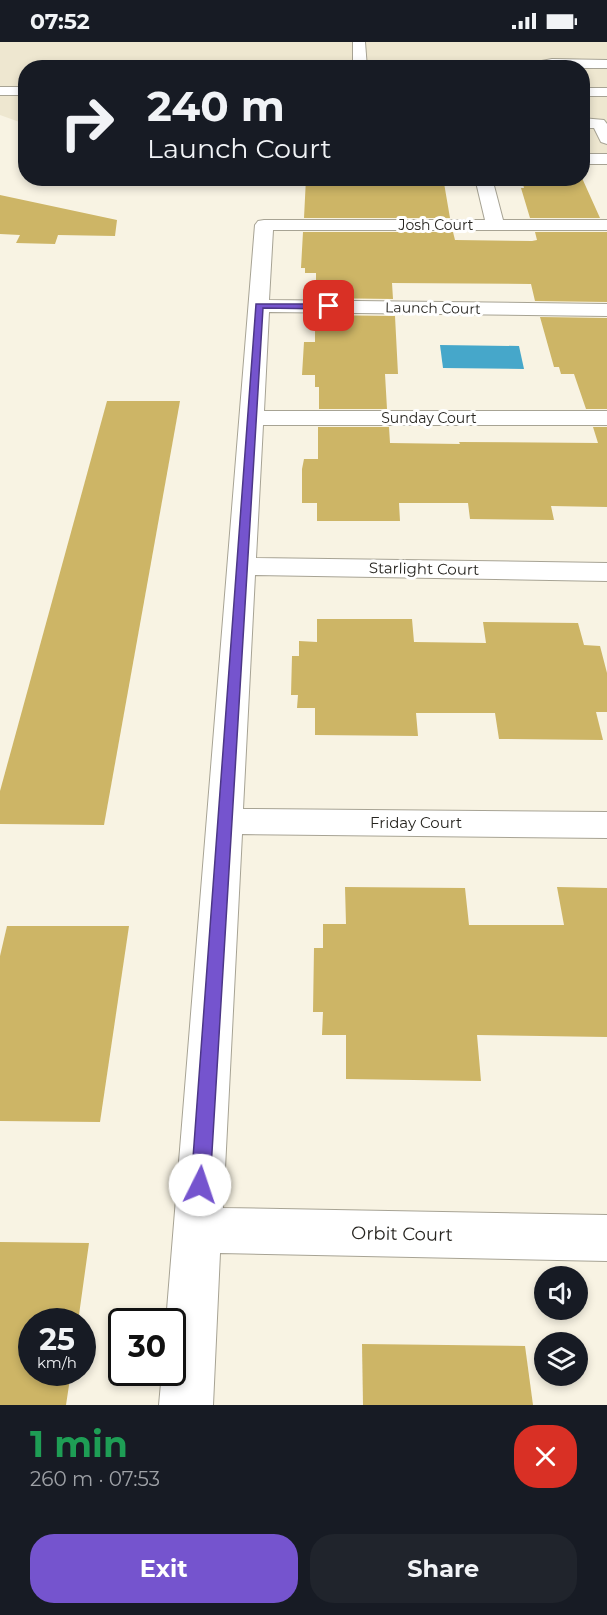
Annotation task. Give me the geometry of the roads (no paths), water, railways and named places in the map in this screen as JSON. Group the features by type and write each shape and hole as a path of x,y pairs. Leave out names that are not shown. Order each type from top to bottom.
{"street":[{"path":"359,42 360,60"},
{"path":"590,64 607,64"},
{"path":"0,91 18,91"},
{"path":"590,92 607,92"},
{"path":"590,123 599,123 607,138"},
{"path":"590,159 607,159"},
{"path":"485,186 496,225"},
{"name":"Josh Court","path":"259,306 264,225 607,225"},
{"path":"186,1405 259,306"},
{"name":"Launch Court","path":"259,306 607,310"},
{"name":"Sunday Court","path":"251,418 607,418"},
{"name":"Starlight Court","path":"242,566 607,572"},
{"name":"Friday Court","path":"225,821 607,825"},
{"name":"Orbit Court","path":"197,1230 607,1238"}],"water":[{"path":"440,345 519,346 524,369 443,368"}]}
